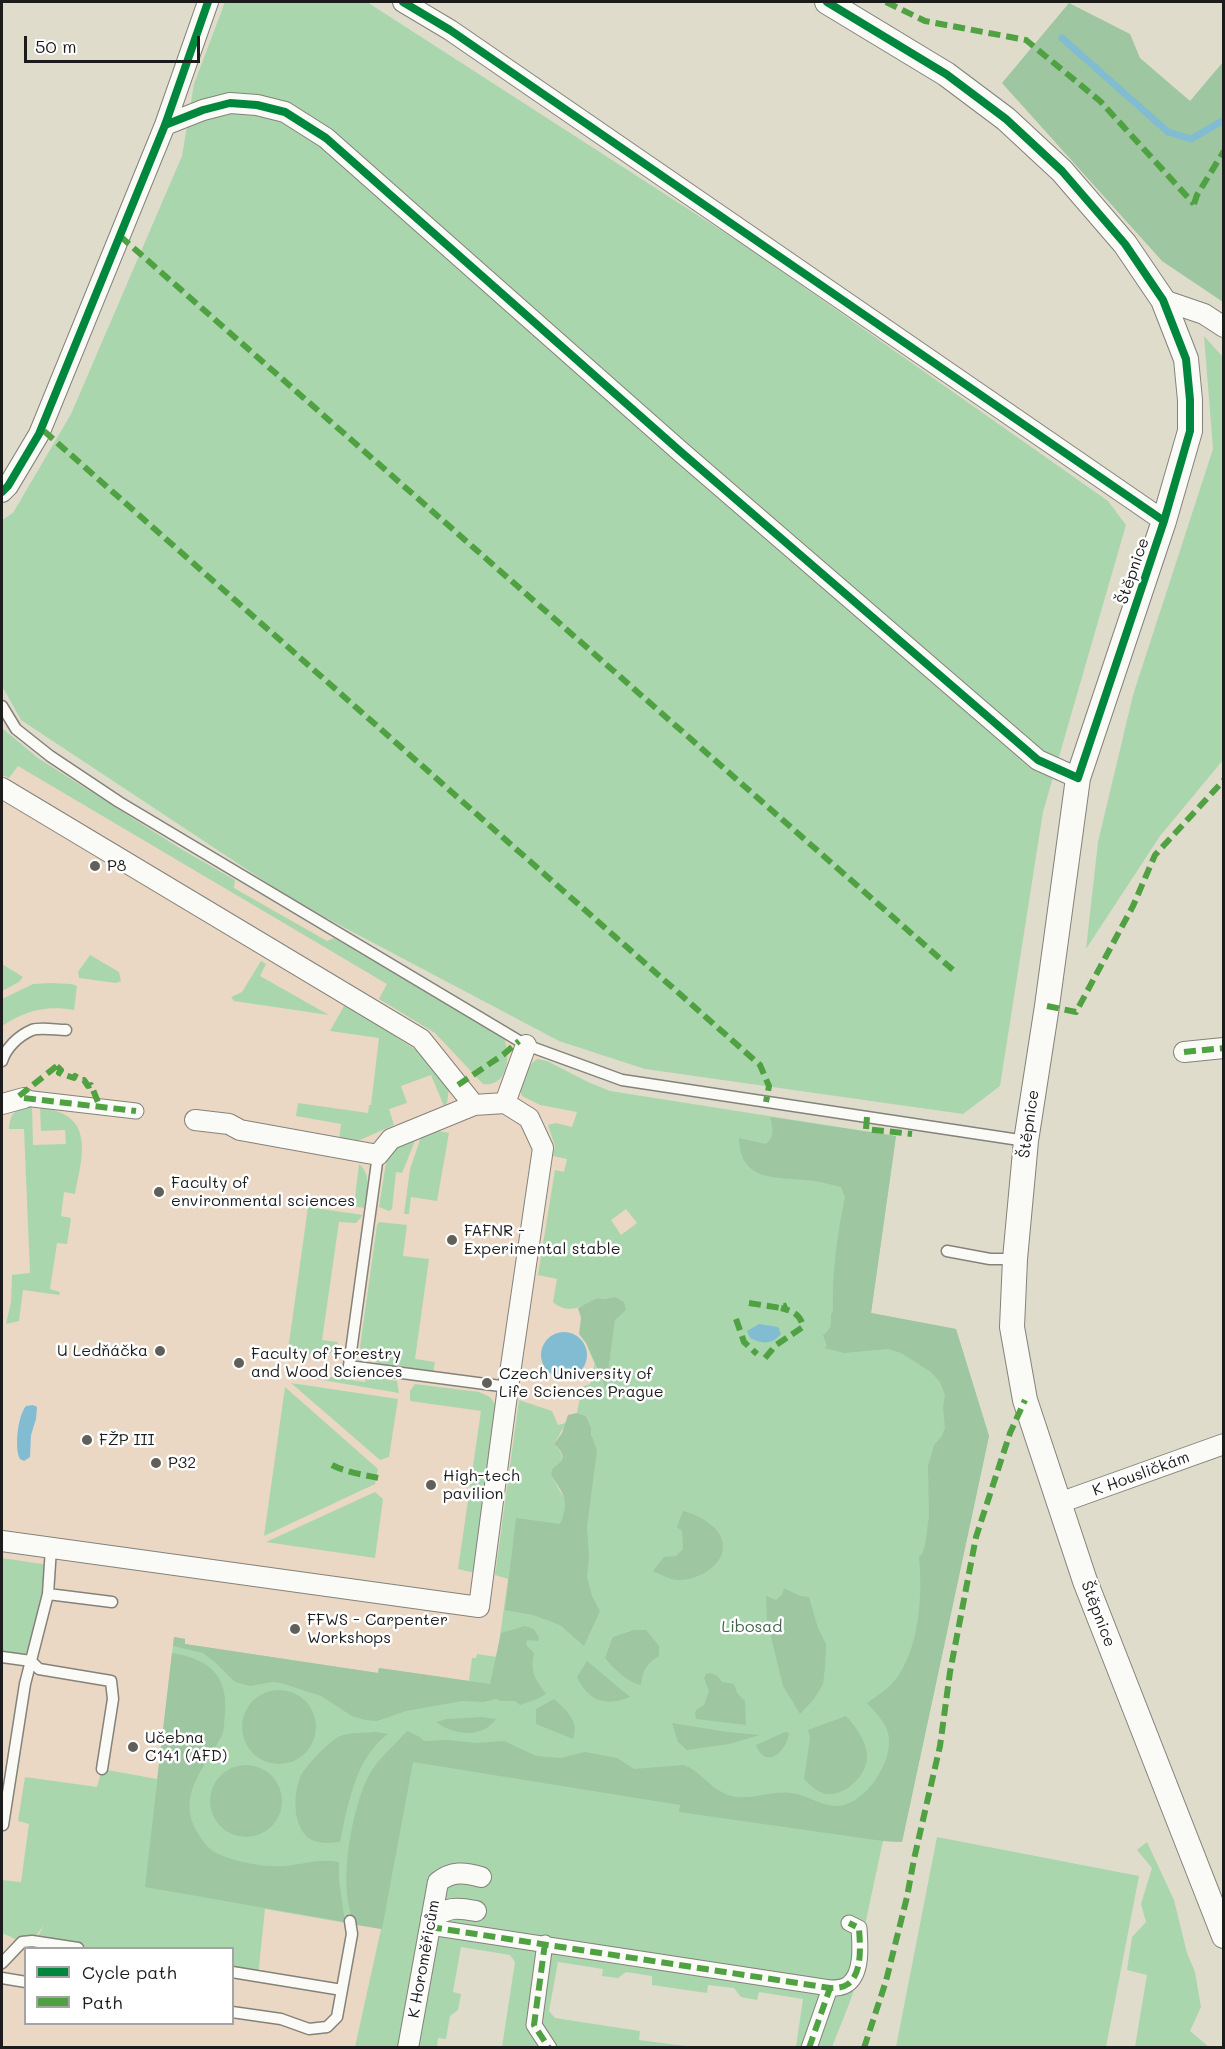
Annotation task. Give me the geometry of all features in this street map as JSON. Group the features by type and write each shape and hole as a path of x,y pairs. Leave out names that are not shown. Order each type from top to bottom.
{"street":[{"path":"2,492 8,486 39,434 165,125 208,2"},
{"path":"404,2 450,30 1164,521"},
{"name":"Štěpnice","path":"826,2 946,74 1006,119 1062,171 1125,244 1163,300 1186,359 1190,431 1164,521 1078,778 1026,1141 1015,1259 1012,1327 1025,1400 1093,1602 1224,1936"},
{"path":"165,125 203,110 230,103 257,105 285,112 326,138 681,452 1038,760 1078,778"},
{"path":"1163,300 1204,314 1224,327"},
{"path":"2,788 421,1039 474,1105"},
{"path":"505,1102 526,1045"},
{"path":"1184,1052 1224,1048"},
{"path":"2,1104 24,1098 136,1111"},
{"path":"2,1541 479,1607 543,1149 529,1118 505,1102 474,1105 391,1139 378,1155 240,1130 229,1124 195,1120"},
{"name":"K Housličkám","path":"1059,1503 1224,1444"},
{"name":"K Horoměřicům","path":"408,2048 438,1882 447,1874 466,1873 481,1877"},
{"path":"430,1923 446,1909 459,1908 476,1911"},
{"path":"430,1923 830,1988 843,1987 851,1983 857,1969 860,1953 859,1928 849,1923"},
{"path":"545,1943 534,2025 549,2048"},
{"path":"809,2048 830,1988"}],"lane":[{"path":"2,706 16,729 50,756 119,802 526,1045 622,1080 1026,1141"},
{"path":"2,1061 6,1050 33,1029 66,1030"},
{"path":"378,1155 349,1366 508,1387"},
{"path":"947,1251 990,1259 1015,1259"},
{"path":"3,1825 25,1684 48,1594 51,1548"},
{"path":"48,1594 112,1602"},
{"path":"2,1656 31,1661 39,1669 111,1681 113,1699 102,1769"},
{"path":"234,2012 281,2019 309,2029 327,2027 337,2017 352,1934 350,1921"},
{"path":"2,1963 22,1942 32,1941 71,1947"},
{"path":"234,1972 342,1990"},
{"path":"2,1978 24,1982"}],"shaded area":[{"name":"Czech University of Life Sciences Prague","path":"2,728 38,758 181,849 504,1038 588,1082 610,1091 896,1136 871,1313 956,1329 989,1436 902,1842 883,1841 382,1929 355,2047 2,2047"}],"green space":[{"path":"225,2 367,2 747,247 1108,501 1126,525 1043,812 1000,1086 963,1114 645,1069 559,1041 296,902 21,720 2,686 2,520 13,513 71,414 182,156 194,84"},
{"path":"1069,3 1130,34 1140,58 1190,101 1223,62 1223,302 1162,261 1002,83"},
{"path":"1204,336 1223,357 1223,760 1160,836 1086,949 1098,842 1133,695 1213,449"},
{"path":"2,728 38,758 181,849 235,880 234,888 327,941 334,938 504,1038 507,1062 502,1076 491,1084 483,1084 435,1033 379,999 387,984 18,766 9,778 2,775"},
{"path":"90,955 119,972 121,981 116,983 79,978 78,972"},
{"path":"261,961 266,964 260,976 329,1015 234,1001 231,997 242,992"},
{"path":"2,964 23,977 19,982 2,991"},
{"path":"33,984 77,986 74,1010 54,1008 36,1011 19,1016 2,1026 2,999"},
{"path":"344,1006 369,1019 416,1050 445,1081 449,1089 447,1103 444,1106 431,1075 401,1086 407,1103 389,1109 394,1125 351,1144 339,1140 341,1124 296,1116 298,1103 368,1113 369,1105 371,1105 379,1038 330,1031"},
{"name":"Libosad","path":"537,1059 547,1061 610,1091 896,1136 871,1313 956,1329 989,1436 902,1842 883,1841 865,1925 860,1972 832,2047 796,2047 803,1999 759,1992 757,2000 741,1997 734,1988 708,1985 707,1993 652,1985 652,1976 626,1972 618,1978 602,1976 603,1969 558,1962 549,2011 555,2018 640,2031 639,2040 693,2047 502,2047 515,1962 510,1955 461,1947 453,1992 461,1994 458,2010 450,2016 446,2039 438,2038 437,2047 355,2047 381,1929 265,1909 258,1976 234,1972 234,1947 71,1947 35,1942 44,1925 32,1941 22,1942 2,1933 2,1880 21,1882 29,1824 18,1821 25,1777 97,1787 102,1769 157,1779 174,1637 185,1639 185,1644 378,1673 379,1668 469,1681 472,1658 476,1658 477,1654 497,1657 508,1579 495,1575 519,1400 552,1411 558,1425 566,1423 554,1444 561,1453 562,1460 551,1475 565,1500 566,1509 597,1451 586,1416 577,1413 582,1387 590,1384 594,1373 594,1363 606,1388 615,1320 614,1297 597,1298 580,1307 564,1308 553,1302 557,1279 538,1275 555,1170 564,1172 567,1159 553,1156 555,1146 548,1125 556,1123 572,1127 577,1112 540,1105 522,1096 522,1081 526,1071","holes":["626,1209 637,1223 621,1235 611,1220"]},
{"path":"32,1105 33,1145 66,1144 65,1130 41,1131 40,1106 57,1111 75,1123 82,1141 81,1163 75,1194 64,1192 61,1216 71,1218 67,1244 57,1243 50,1289 60,1292 59,1295 23,1290 19,1321 6,1324 11,1302 12,1275 30,1273 24,1129 9,1129 12,1115"},
{"path":"770,1117 896,1136 871,1313 956,1329 989,1436 902,1842 679,1812 680,1805 413,1762 382,1929 357,1925 350,1912 347,1894 348,1852 356,1809 372,1770 407,1731 424,1741 448,1740 476,1743 504,1741 536,1756 561,1758 585,1752 617,1758 634,1769 683,1765 694,1770 728,1795 752,1797 791,1793 833,1806 849,1803 859,1797 877,1778 883,1767 889,1743 888,1733 882,1720 867,1703 896,1679 910,1653 920,1603 919,1557 925,1546 929,1516 928,1466 934,1445 942,1436 945,1428 943,1408 945,1395 940,1382 931,1372 901,1353 888,1349 844,1353 824,1348 827,1346 823,1335 829,1328 833,1311 833,1282 845,1197 841,1187 817,1181 776,1178 754,1171 746,1164 741,1153 739,1138 766,1144 772,1132"},
{"path":"433,1130 449,1133 437,1201 411,1197 409,1214 404,1214 410,1169 422,1134"},
{"path":"417,1136 402,1173 396,1172 392,1209 389,1211 379,1207 387,1156 395,1146"},
{"path":"359,1164 367,1179 364,1208 354,1206"},
{"path":"308,1207 363,1215 356,1223 339,1222 322,1340 338,1342 331,1353 324,1355 309,1355 288,1350"},
{"path":"379,1222 407,1225 403,1256 429,1259 415,1359 435,1362 433,1372 382,1364 365,1355 360,1347"},
{"path":"615,1297 624,1302 626,1310 615,1320 606,1389 586,1343 579,1334 581,1318 578,1308 597,1298"},
{"path":"287,1371 365,1382 367,1376 397,1381 399,1393 287,1374"},
{"path":"291,1383 398,1399 389,1457 380,1460"},
{"path":"415,1384 479,1392 490,1397 497,1407 479,1574 458,1569 481,1411 410,1401 410,1391"},
{"path":"285,1387 378,1469 375,1484 264,1536"},
{"path":"577,1413 586,1416 597,1450 587,1527 589,1557 587,1577 592,1596 600,1611 584,1646 560,1625 533,1615 505,1610 516,1518 560,1524 563,1516 564,1498 551,1475 553,1468 563,1457 554,1444 562,1433 568,1415"},
{"path":"375,1492 383,1499 375,1558 266,1542"},
{"path":"683,1511 696,1515 709,1523 719,1533 723,1546 719,1560 708,1571 693,1578 676,1580 653,1571 664,1557 676,1556 683,1549 682,1531 677,1527"},
{"path":"2,1558 49,1565 31,1661 2,1657"},
{"path":"784,1588 800,1596 809,1597 818,1628 826,1644 823,1684 814,1699 800,1714 783,1686 767,1621 766,1596 776,1600 782,1595"},
{"path":"525,1626 534,1629 539,1638 538,1641 527,1640 526,1645 534,1653 534,1675 546,1694 520,1705 515,1701 496,1699 483,1702 462,1701 406,1711 377,1721 352,1716 321,1696 281,1683 272,1682 250,1686 235,1682 203,1653 173,1646 174,1637 185,1639 185,1644 378,1673 379,1668 490,1684 501,1633"},
{"path":"634,1630 646,1630 659,1646 659,1656 646,1668 641,1685 626,1678 605,1658 613,1637"},
{"path":"172,1653 196,1659 205,1664 219,1678 225,1699 223,1733 201,1771 191,1795 192,1821 201,1838 215,1852 251,1864 285,1866 319,1861 339,1862 345,1922 145,1887"},
{"path":"587,1661 630,1697 605,1701 598,1700 586,1692 577,1677"},
{"path":"710,1673 718,1676 722,1682 734,1684 737,1693 745,1701 746,1725 696,1719 696,1710 704,1705 709,1691 704,1678"},
{"path":"279,1690 293,1693 305,1701 313,1713 316,1727 313,1741 305,1753 293,1761 279,1764 265,1761 253,1753 245,1741 242,1727 245,1713 253,1701 265,1693"},
{"path":"554,1699 571,1716 575,1727 573,1739 536,1724 536,1709"},
{"path":"846,1716 863,1740 867,1751 866,1765 857,1780 850,1786 835,1794 826,1794 816,1790 804,1779 810,1738 808,1730"},
{"path":"482,1717 496,1719 483,1730 467,1733 451,1730 436,1722 447,1719"},
{"path":"672,1723 760,1735 729,1744 687,1750 678,1742"},
{"path":"377,1732 388,1734 377,1744 360,1769 350,1798 340,1842 322,1843 312,1840 301,1829 296,1813 297,1787 301,1775 329,1743 340,1736"},
{"path":"785,1732 789,1733 787,1740 775,1756 765,1756 760,1752 756,1745"},
{"path":"246,1765 266,1771 276,1781 282,1801 276,1821 266,1831 246,1837 226,1831 216,1821 210,1801 216,1781 226,1771"},
{"path":"937,1837 1139,1876 1106,2047 896,2047"},
{"path":"1147,1842 1174,1900 1187,1953 1195,1972 1201,2007 1190,2031 1209,2047 1135,2047 1147,1975 1127,1970 1132,1937 1146,1922 1141,1904 1152,1868 1137,1850"}],"water":[{"path":"759,1324 778,1327 781,1334 767,1342 750,1338 747,1331"},
{"path":"564,1332 580,1339 587,1355 580,1371 564,1378 548,1371 541,1355 548,1339"},
{"path":"26,1406 37,1407 31,1435 30,1457 24,1461 20,1459 17,1447 19,1424 23,1410"}],"waterway":[{"path":"1062,38 1168,132 1191,139 1224,120"}],"marked path":[{"path":"886,2 925,21 1026,40 1100,101 1194,204"},
{"path":"1194,204 1197,195 1224,151"},
{"path":"120,236 953,970"},
{"path":"44,431 760,1065 769,1086 766,1102"},
{"path":"1047,1006 1076,1012 1133,906 1155,855 1224,780"},
{"path":"458,1085 519,1041"},
{"path":"1184,1052 1224,1048"},
{"path":"19,1096 58,1065"},
{"path":"57,1066 61,1070 59,1073 74,1078 75,1076 84,1080 88,1086 91,1085 100,1107"},
{"path":"24,1098 136,1111"},
{"path":"867,1117 866,1129 912,1134"},
{"path":"749,1303 781,1308 787,1305"},
{"path":"765,1358 776,1345 803,1327 796,1314 781,1308"},
{"path":"736,1319 744,1342 757,1354"},
{"path":"864,2048 886,1981 907,1897 940,1746 950,1672 976,1537 1010,1433 1025,1400"},
{"path":"332,1465 379,1478"},
{"path":"430,1927 832,1988 848,1984 853,1979 858,1966 859,1928 849,1923"},
{"path":"545,1943 534,2025 549,2048"},
{"path":"809,2048 830,1988"}],"cycle path":[{"path":"2,492 8,486 39,434 165,125 208,2"},
{"path":"403,2 450,30 1164,521"},
{"path":"165,125 203,110 230,103 257,105 285,112 326,138 681,452 1038,760 1078,778 1164,521 1190,431 1186,359 1163,300 1125,244 1062,171 1006,119 946,74 827,2"}],"place":[{"name":"P8","path":"95,866"},
{"name":"Faculty of environmental sciences","path":"159,1192"},
{"name":"FAFNR - Experimental stable","path":"452,1240"},
{"name":"U Ledňáčka","path":"160,1351"},
{"name":"Faculty of Forestry and Wood Sciences","path":"239,1363"},
{"name":"Czech University of Life Sciences Prague","path":"487,1383"},
{"name":"FŽP III","path":"87,1440"},
{"name":"P32","path":"156,1463"},
{"name":"High-tech pavilion","path":"431,1485"},
{"name":"FFWS - Carpenter Workshops","path":"295,1629"},
{"name":"Učebna C141 (AFD)","path":"133,1747"}]}
